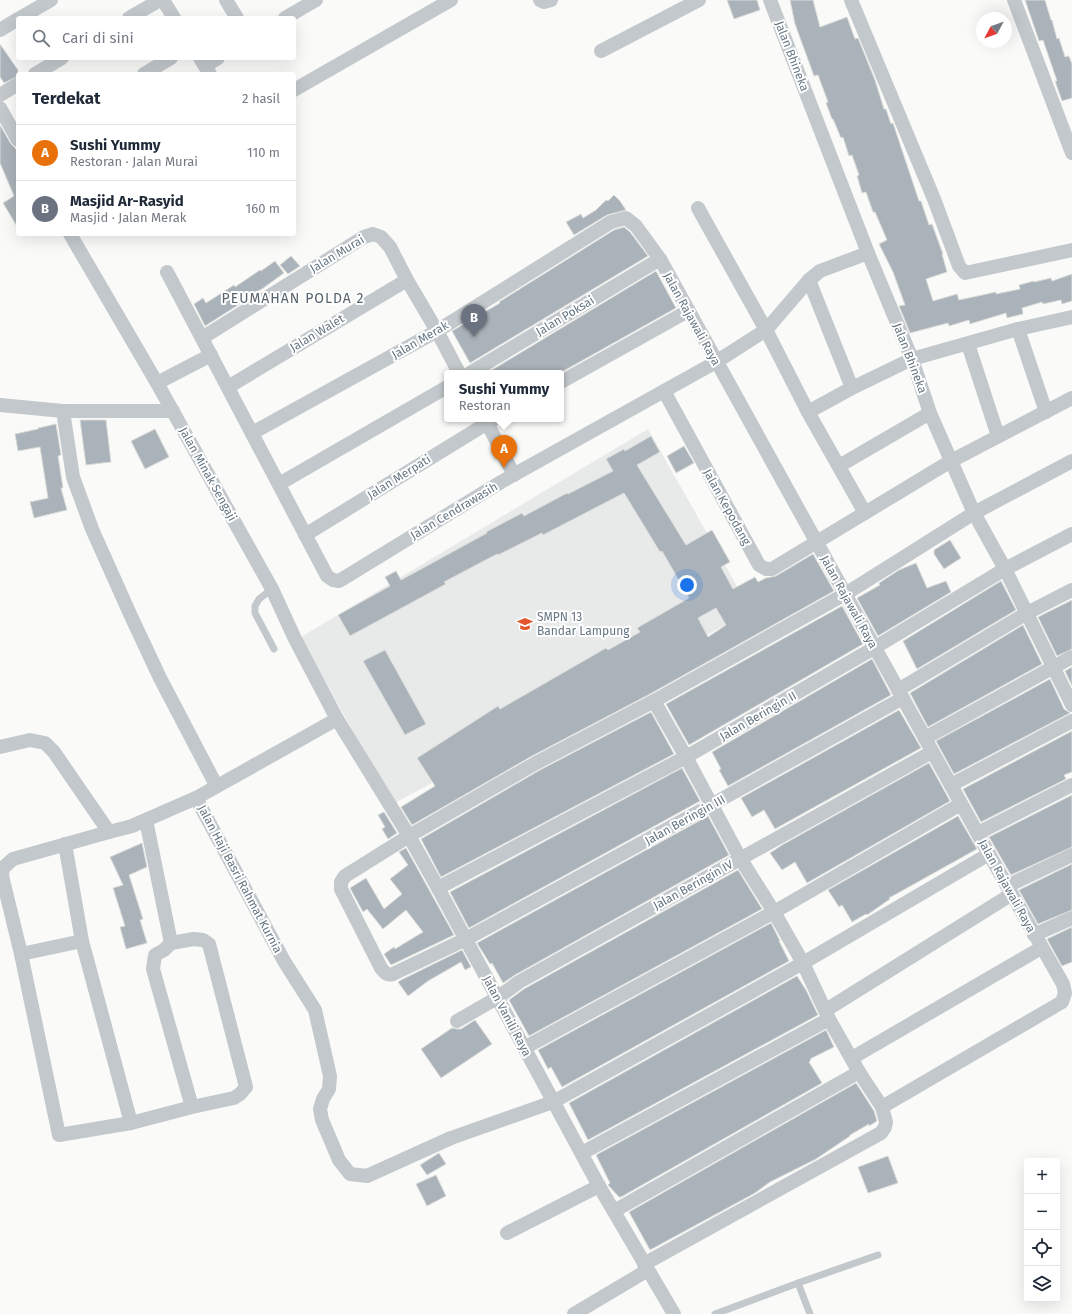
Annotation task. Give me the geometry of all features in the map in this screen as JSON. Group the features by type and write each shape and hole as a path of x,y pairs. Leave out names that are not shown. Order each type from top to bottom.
{"street":[{"path":"24,16 51,0"},
{"path":"133,16 160,0"},
{"path":"163,0 173,16"},
{"path":"226,0 235,16"},
{"path":"287,16 297,5 316,0"},
{"path":"296,89 451,0"},
{"path":"601,50 699,0"},
{"name":"Jalan Bhineka","path":"770,0 868,253 912,359 930,413 974,514 1005,569 1072,705"},
{"path":"851,0 934,199 962,271 965,273 1072,250"},
{"path":"1014,0 1072,153"},
{"path":"0,30 16,21"},
{"path":"38,72 59,60"},
{"path":"147,72 168,60"},
{"path":"205,66 215,60"},
{"path":"0,95 16,85"},
{"path":"0,108 16,136"},
{"path":"698,208 766,330 808,412 865,513"},
{"name":"Jalan Rajawali Raya","path":"626,218 636,226 660,259 1041,948 1067,986"},
{"name":"Jalan Merak","path":"252,433 437,330 611,222 626,218"},
{"name":"Jalan Murai","path":"202,338 364,237 373,234 381,237 390,247 407,280 437,330 457,370"},
{"name":"Jalan Minak Sengaji","path":"71,236 173,411 272,589 295,639 338,719"},
{"name":"Jalan Cendrawasih","path":"167,272 327,576 333,580 339,581 514,475 716,362 766,330 809,280 820,272 868,253"},
{"name":"Jalan Poksai","path":"475,370 660,259"},
{"name":"Jalan Walet","path":"228,387 407,280"},
{"path":"809,280 852,388"},
{"path":"564,380 688,311"},
{"path":"808,412 852,388 912,359 1018,329 1071,320"},
{"path":"1018,329 1046,412"},
{"path":"968,344 998,436"},
{"path":"157,383 210,355"},
{"path":"279,484 444,389"},
{"name":"Jalan Kepodang","path":"664,391 759,565 766,569 772,569 951,461 1072,398"},
{"path":"0,405 63,411 173,411"},
{"path":"63,411 73,477 92,529 160,678 216,785"},
{"path":"839,466 930,413"},
{"name":"Jalan Merpati","path":"305,535 486,422"},
{"path":"490,422 514,475"},
{"path":"409,836 536,763 654,702 845,594 974,514 1072,461"},
{"name":"Jalan Beringin II","path":"438,888 686,757 874,648 1005,569 1072,534"},
{"name":"Jalan Beringin III","path":"409,836 362,864 345,876 341,882 341,889 381,968 386,974 389,975 466,939 711,805 900,694 1027,613 1072,590"},
{"path":"925,738 1053,666 1072,657"},
{"path":"574,1314 646,1267 881,1133 886,1122 882,1107 859,1072 827,1015 802,963 774,912 740,858 686,757 654,702"},
{"path":"192,1107 153,969 155,955 164,950 171,943 194,939 203,940 209,944 246,1087 234,1098 131,1123 59,1135 21,954 2,876 3,868 12,859 132,826 196,798 216,785 338,719"},
{"name":"Jalan Vanili Raya","path":"338,719 409,836 599,1186 674,1314"},
{"path":"951,785 1072,721"},
{"path":"0,747 30,740 45,743 54,752 109,832"},
{"name":"Jalan Beringin IV","path":"457,1021 497,998 519,982 932,752"},
{"path":"978,834 1072,785"},
{"name":"Jalan Haji Basri Rahmat Kurnia","path":"196,798 284,960 315,1010 330,1076 329,1089 320,1109 322,1120 339,1160 350,1174 367,1176 450,1138 553,1102 802,963 989,854"},
{"path":"524,1048 774,912 961,804"},
{"path":"146,820 171,943"},
{"path":"65,844 82,941 131,1123"},
{"path":"582,1153 827,1015 1009,890 1072,855"},
{"path":"1034,935 1072,918"},
{"path":"21,954 82,941"},
{"path":"852,1058 1041,948"},
{"path":"882,1107 1062,1002 1067,986"},
{"path":"614,1211 859,1072"},
{"path":"507,1233 599,1186"}],"lane":[{"path":"272,589 258,599 255,606 255,613 274,649"},
{"path":"715,1314 798,1282 878,1255"},
{"path":"798,1282 810,1314"}],"shaded area":[{"name":"SMPN 13 Bandar Lampung","path":"648,429 751,611 393,804 301,637"}],"building":[{"path":"727,0 757,0 760,10 734,19"},
{"path":"790,0 813,0 820,27 847,17 855,39 858,38 875,80 884,109 886,109 891,124 893,123 919,201 921,201 929,225 932,224 943,254 947,272 926,279 933,301 957,294 959,300 996,292 996,294 1020,289 1019,285 1034,281 1051,278 1052,281 1072,274 1072,301 1062,304 1061,300 1043,304 1042,302 1022,308 1023,314 1007,318 1006,313 970,324 969,320 949,326 948,323 910,333 899,306 905,305 893,272 879,244 887,240 875,212 873,212 866,192 862,193 857,176 859,175 852,155 849,156 843,137 841,138 832,119 826,103 828,102 818,75 814,76 795,24"},
{"path":"1025,0 1045,0 1057,39 1059,38 1065,57 1069,56 1072,64 1072,98 1062,101 1043,40 1039,41"},
{"path":"0,44 18,72 16,72 16,77 4,83 0,77"},
{"path":"0,125 11,144 16,149 16,225 3,203 14,196 0,163"},
{"path":"614,195 626,210 607,215 574,235 566,222 581,214 583,218 596,210 606,200 608,201"},
{"path":"624,227 630,232 648,256 470,363 452,331 500,303 499,302 614,230"},
{"path":"291,256 300,266 288,274 280,265"},
{"path":"275,261 284,273 262,289 241,299 243,302 205,326 194,304 203,298 206,303 234,285 235,287"},
{"path":"656,271 676,308 564,371 492,370"},
{"path":"80,420 106,420 111,462 86,465"},
{"path":"56,424 61,455 58,456 63,488 61,488 67,510 34,518 30,502 48,498 40,447 18,451 15,434"},
{"path":"155,429 169,457 145,469 131,441"},
{"path":"651,436 660,452 637,465 686,545 712,530 730,562 721,567 733,589 755,577 758,582 766,578 776,576 813,554 834,591 650,694 532,756 412,825 401,807 435,786 417,758 498,706 500,709 606,648 608,650 640,632 637,628 689,598 662,551 660,552 624,493 543,535 542,533 498,555 497,554 444,582 446,584 350,636 338,615 390,586 385,577 396,571 401,580 522,513 524,516 613,471 606,459 624,449 625,451","holes":["716,608 726,625 708,637 698,618"]},
{"path":"684,446 694,463 676,473 667,456"},
{"path":"950,540 961,558 944,569 934,554 934,550"},
{"path":"916,563 927,588 946,581 951,592 878,636 857,598 880,585 879,583 899,570"},
{"path":"1001,581 1016,610 917,669 903,641"},
{"path":"1072,600 1072,649 1057,656 1038,617"},
{"path":"842,606 863,644 689,745 666,704"},
{"path":"1023,625 1042,664 928,727 910,693"},
{"path":"385,650 426,724 405,735 363,661"},
{"path":"872,659 891,695 728,786 719,770 721,769 712,752"},
{"path":"1072,667 1072,686 1065,671"},
{"path":"1050,679 1064,709 1070,713 954,774 936,741"},
{"path":"899,710 921,748 775,829 764,810 752,817 741,798"},
{"path":"651,712 674,754 441,877 421,839 540,770"},
{"path":"1072,731 1072,772 1064,775 1066,779 981,822 963,789"},
{"path":"929,763 950,801 807,883 795,862 782,870 770,853 782,845"},
{"path":"682,768 700,801 469,928 450,892"},
{"path":"1072,795 1072,847 1011,875 989,837"},
{"path":"384,812 397,833 388,839 382,829 385,827 378,815"},
{"path":"708,816 729,855 503,983 492,963 490,964 477,943"},
{"path":"958,816 977,849 889,898 890,899 867,915 866,914 852,922 842,905 839,907 828,890"},
{"path":"142,843 147,867 129,875 143,919 140,920 147,943 126,949 120,927 125,926 113,888 123,885 110,857"},
{"path":"406,848 454,935 391,965 384,954 423,932 406,910 383,929 367,909 363,912 350,888 366,878 384,909 402,894 390,879 408,865 399,852"},
{"path":"1072,864 1072,910 1038,924 1019,890"},
{"path":"738,870 762,909 529,1036 509,1000 524,989"},
{"path":"771,923 789,961 562,1087 551,1067 548,1069 538,1050"},
{"path":"1072,927 1072,962 1062,966 1047,939"},
{"path":"462,950 471,967 465,970 461,962 428,981 408,996 398,982 401,980"},
{"path":"797,976 806,990 818,1015 588,1140 569,1103"},
{"path":"475,1020 492,1044 441,1078 421,1049 452,1028 461,1029"},
{"path":"826,1030 834,1047 810,1059 811,1060 809,1062 822,1083 621,1197 619,1197 608,1185 610,1183 596,1155"},
{"path":"856,1083 874,1111 877,1121 850,1135 816,1159 770,1182 755,1193 650,1250 629,1212"},
{"path":"439,1153 446,1164 427,1175 420,1165"},
{"path":"888,1156 898,1183 868,1193 858,1167"},
{"path":"436,1175 446,1196 427,1206 416,1184"}],"place":[{"name":"Masjid Ar-Rasyid","path":"474,337"},
{"name":"Sushi Yummy","path":"504,468"},
{"name":"SMPN 13 Bandar Lampung","path":"525,624"}],"district":[{"name":"PEUMAHAN POLDA 2","path":"293,298"}]}
